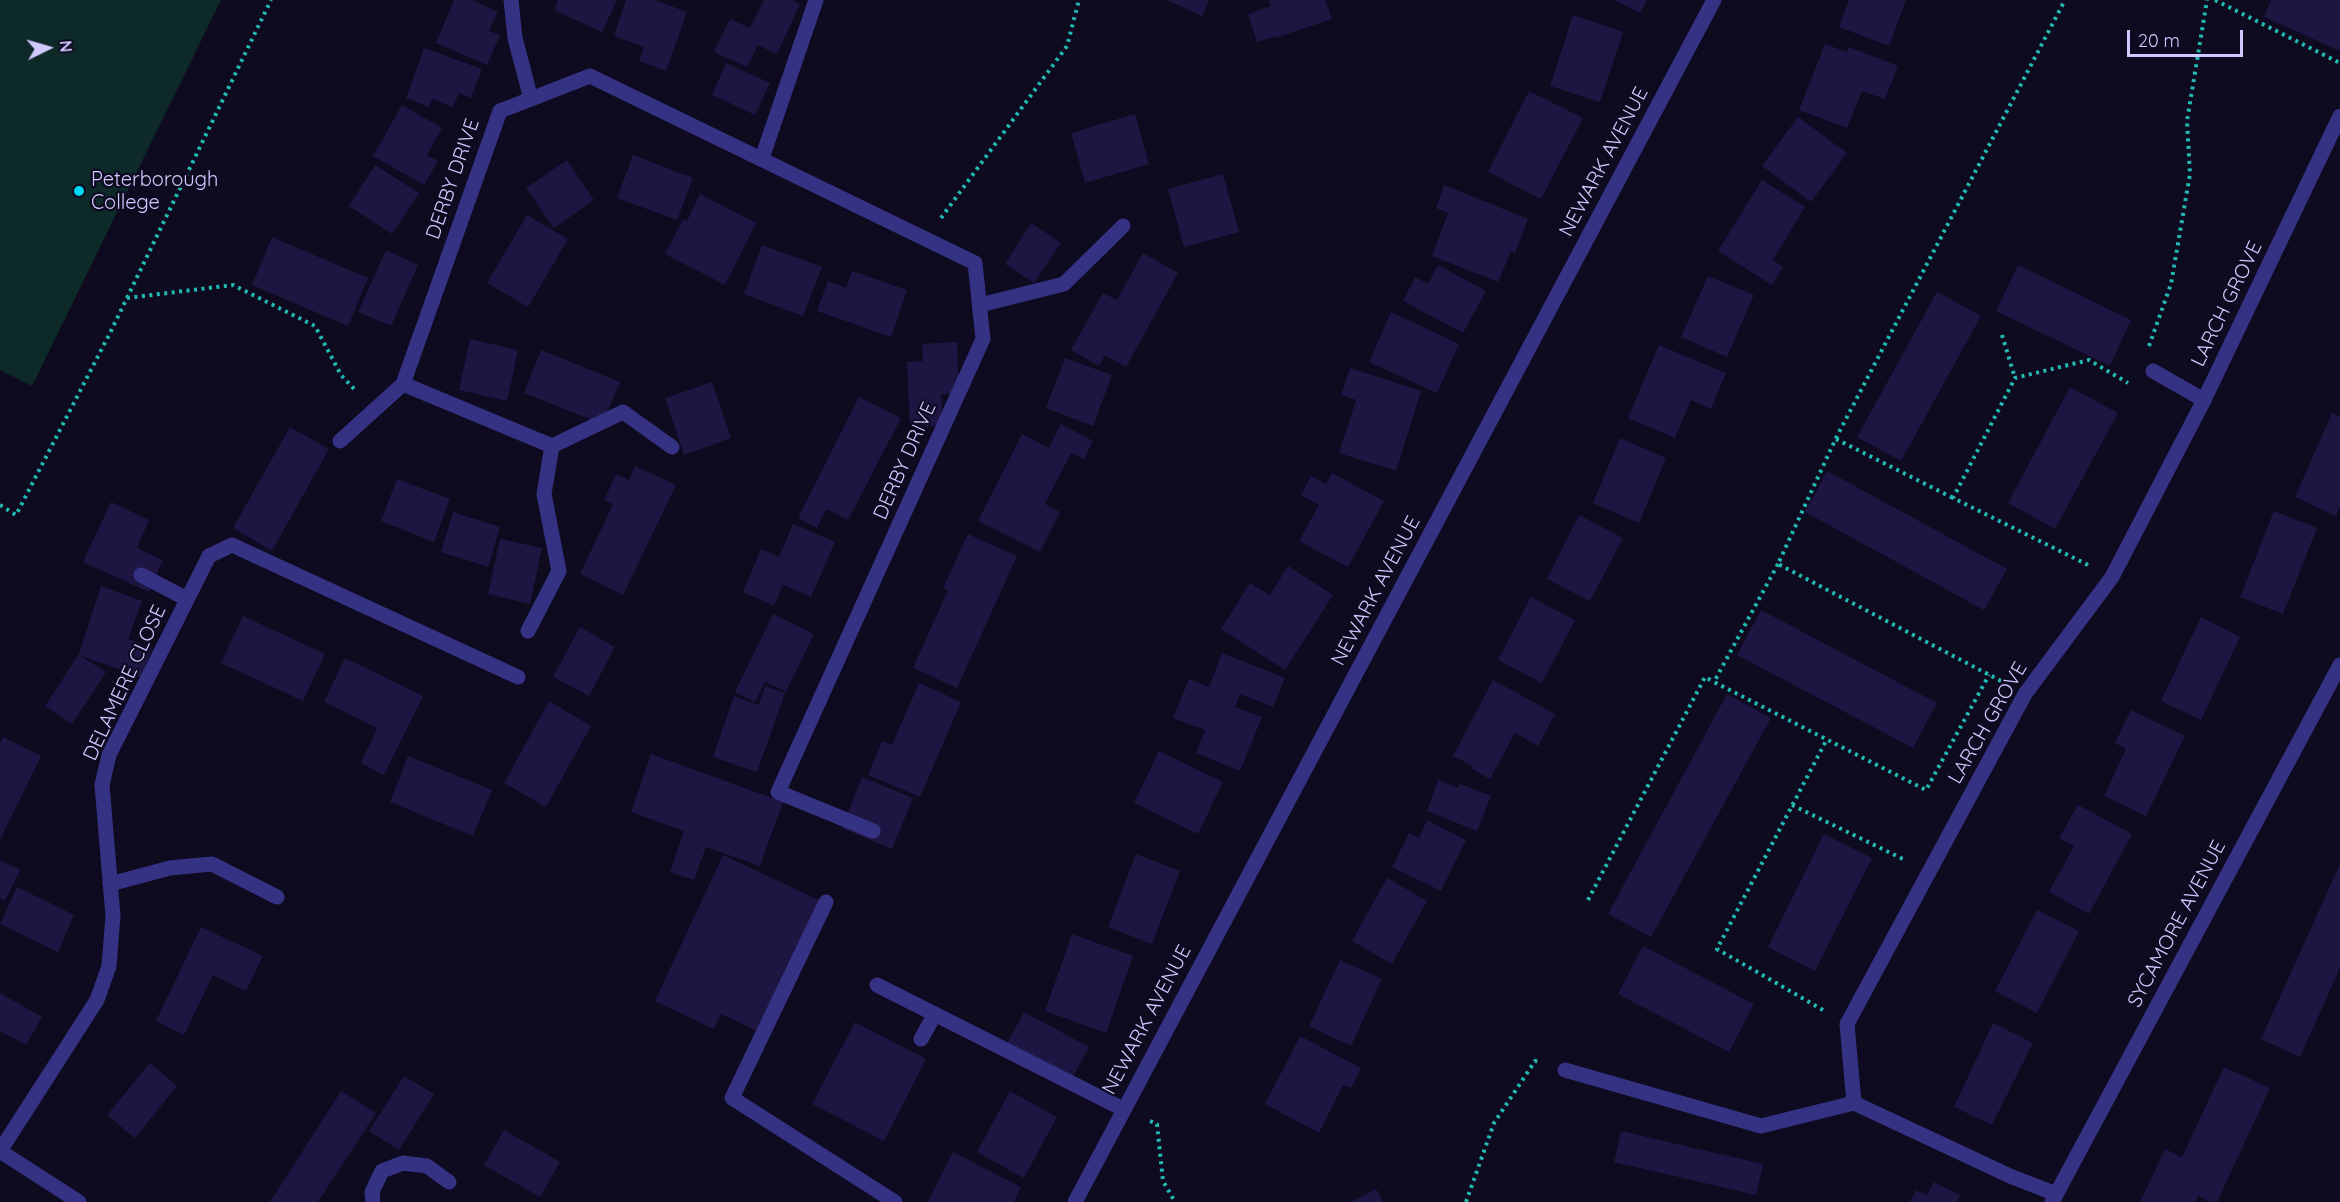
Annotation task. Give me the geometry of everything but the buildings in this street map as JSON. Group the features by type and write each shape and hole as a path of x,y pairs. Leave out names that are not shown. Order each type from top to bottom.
{"street":[{"path":"511,0 515,38 531,99"},
{"path":"762,158 816,0"},
{"name":"NEWARK AVENUE","path":"1075,1202 1714,0"},
{"name":"DERBY DRIVE","path":"340,441 403,384 500,111 590,75 975,263 983,339 778,792 873,831"},
{"name":"LARCH GROVE","path":"1847,1024 2025,694 2112,576 2204,400 2340,116"},
{"path":"980,305 1064,284 1123,226"},
{"path":"2153,371 2204,400"},
{"path":"403,384 552,446 623,412 672,447"},
{"path":"528,631 559,571 544,494 552,446"},
{"name":"DELAMERE CLOSE","path":"0,1151 97,1000 109,966 113,916 102,785 110,755 209,556 232,545 518,677"},
{"name":"DELAMERE CLOSE","path":"141,575 188,599"},
{"name":"SYCAMORE AVENUE","path":"2054,1198 2340,665"},
{"path":"110,884 170,868 212,864 277,897"},
{"path":"825,902 732,1098 895,1202"},
{"path":"877,985 1123,1109"},
{"path":"921,1039 935,1014"},
{"path":"1847,1024 1854,1103"},
{"path":"1565,1070 1761,1126 1854,1103 2054,1198"},
{"path":"0,1151 79,1202"},
{"path":"373,1202 372,1192 382,1171 403,1163 427,1166 449,1182"}],"path":[{"path":"0,505 16,515 127,298 271,0"},
{"path":"926,239 1067,46 1078,0"},
{"path":"1714,682 1779,564 1836,438 2065,0"},
{"path":"2147,351 2171,284 2190,174 2187,121 2207,0"},
{"path":"2215,0 2340,63"},
{"path":"127,298 233,285 315,326 341,375 375,410"},
{"path":"1953,498 2014,378 2002,335"},
{"path":"2014,378 2089,360 2133,386"},
{"path":"1836,438 2112,576"},
{"path":"1779,564 2025,694"},
{"path":"1588,900 1705,677 1926,790 1989,675"},
{"path":"1827,739 1717,949 1847,1024"},
{"path":"1792,805 1929,872"},
{"path":"1466,1202 1494,1123 1535,1061 1565,1070"},
{"path":"1157,1124 1164,1181 1175,1202"}],"green space":[{"name":"Peterborough College","path":"0,0 221,0 32,386 0,370"}],"place":[{"name":"Peterborough College","path":"79,191"}]}
